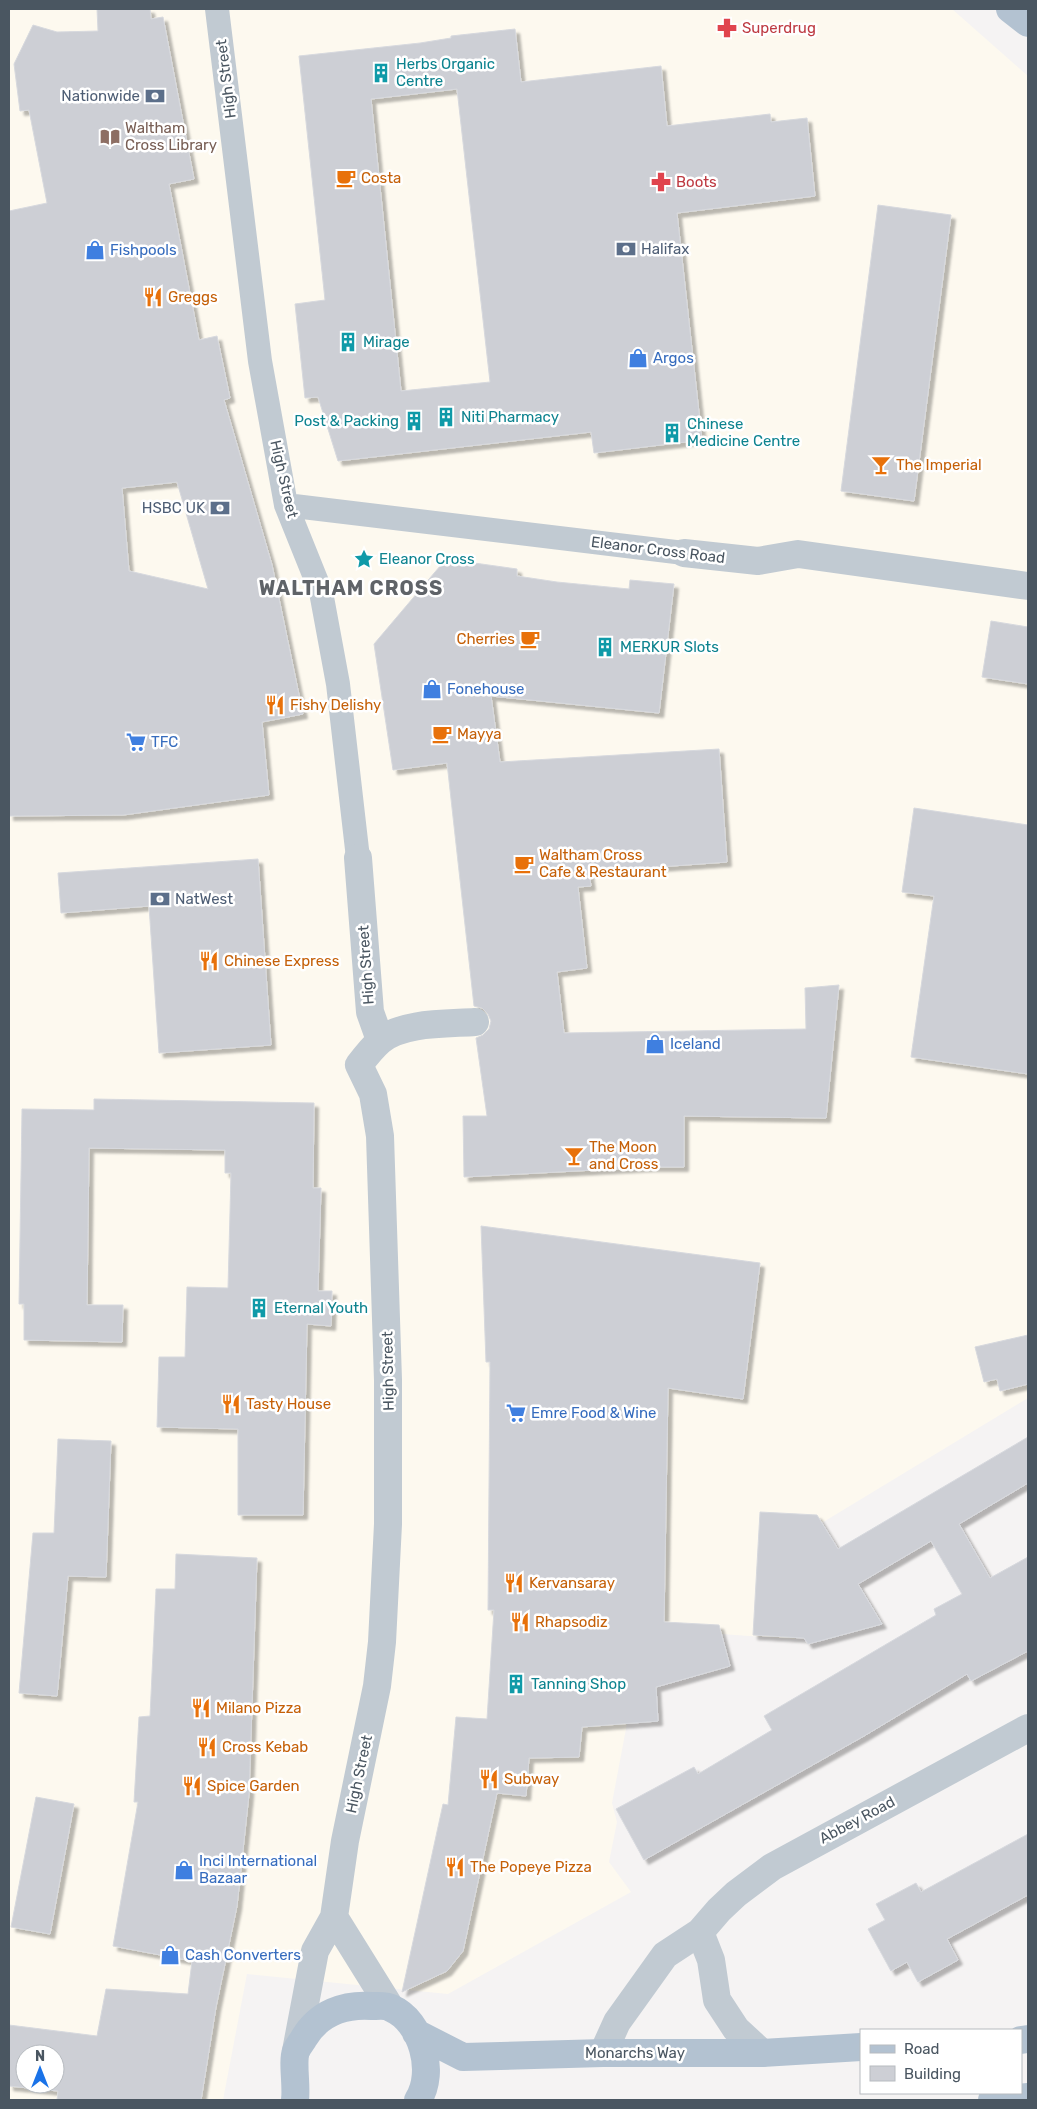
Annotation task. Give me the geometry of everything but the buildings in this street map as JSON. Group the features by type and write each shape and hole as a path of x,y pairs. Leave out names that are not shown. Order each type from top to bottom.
{"main road":[{"path":"1010,9 1028,23"},
{"path":"298,2098 296,2052 312,2025 339,2008 356,2005 390,2007 405,2018 416,2032 423,2048 426,2070 426,2082 418,2100"},
{"name":"Monarchs Way","path":"416,2032 463,2057 603,2053 762,2053 860,2047"},
{"path":"992,2100 1028,2097"}],"street":[{"name":"High Street","path":"217,9 260,361 286,505 320,592 338,684 358,858 370,1012 380,1040 359,1065 373,1094 380,1136 388,1380 388,1544 378,1686 345,1841 334,1917 315,1951 296,2052"},
{"name":"Eleanor Cross Road","path":"286,505 758,562 798,554 1028,586"},
{"path":"380,1040 415,1027 475,1022"},
{"name":"Abbey Road","path":"603,2053 617,2022 665,1955 700,1932 736,1894 772,1867 1028,1728"},
{"path":"334,1917 390,2007"},
{"path":"700,1932 711,1960 717,2000 736,2029 762,2053"}],"shaded area":[{"path":"9,9 952,9 1028,76 1028,1398 825,1521 804,1531 795,1639 721,1634 635,1681 612,1803 617,1822 609,1862 631,1892 448,1994 247,1974 223,2100 9,2100"}],"place":[{"name":"Superdrug","path":"727,28"},
{"name":"Herbs Organic Centre","path":"381,73"},
{"name":"Nationwide","path":"155,96"},
{"name":"Waltham Cross Library","path":"110,137"},
{"name":"Costa","path":"346,178"},
{"name":"Boots","path":"661,182"},
{"name":"Halifax","path":"626,249"},
{"name":"Fishpools","path":"95,250"},
{"name":"Greggs","path":"153,297"},
{"name":"Mirage","path":"348,342"},
{"name":"Argos","path":"638,358"},
{"name":"Niti Pharmacy","path":"446,417"},
{"name":"Post & Packing","path":"414,421"},
{"name":"Chinese Medicine Centre","path":"672,433"},
{"name":"The Imperial","path":"881,465"},
{"name":"HSBC UK","path":"220,508"},
{"name":"Eleanor Cross","path":"364,559"},
{"name":"Cherries","path":"530,639"},
{"name":"MERKUR Slots","path":"605,647"},
{"name":"Fonehouse","path":"432,689"},
{"name":"Fishy Delishy","path":"275,705"},
{"name":"Mayya","path":"442,734"},
{"name":"TFC","path":"136,742"},
{"name":"Waltham Cross Cafe & Restaurant","path":"524,864"},
{"name":"NatWest","path":"160,899"},
{"name":"Chinese Express","path":"209,961"},
{"name":"Iceland","path":"655,1044"},
{"name":"The Moon and Cross","path":"574,1156"},
{"name":"Eternal Youth","path":"259,1308"},
{"name":"Tasty House","path":"231,1404"},
{"name":"Emre Food & Wine","path":"516,1413"},
{"name":"Kervansaray","path":"514,1583"},
{"name":"Rhapsodiz","path":"520,1622"},
{"name":"Tanning Shop","path":"516,1684"},
{"name":"Milano Pizza","path":"201,1708"},
{"name":"Cross Kebab","path":"207,1747"},
{"name":"Subway","path":"489,1779"},
{"name":"Spice Garden","path":"192,1786"},
{"name":"The Popeye Pizza","path":"455,1867"},
{"name":"Inci International Bazaar","path":"184,1870"},
{"name":"Cash Converters","path":"170,1955"}],"district":[{"name":"WALTHAM CROSS","path":"351,588"}]}
